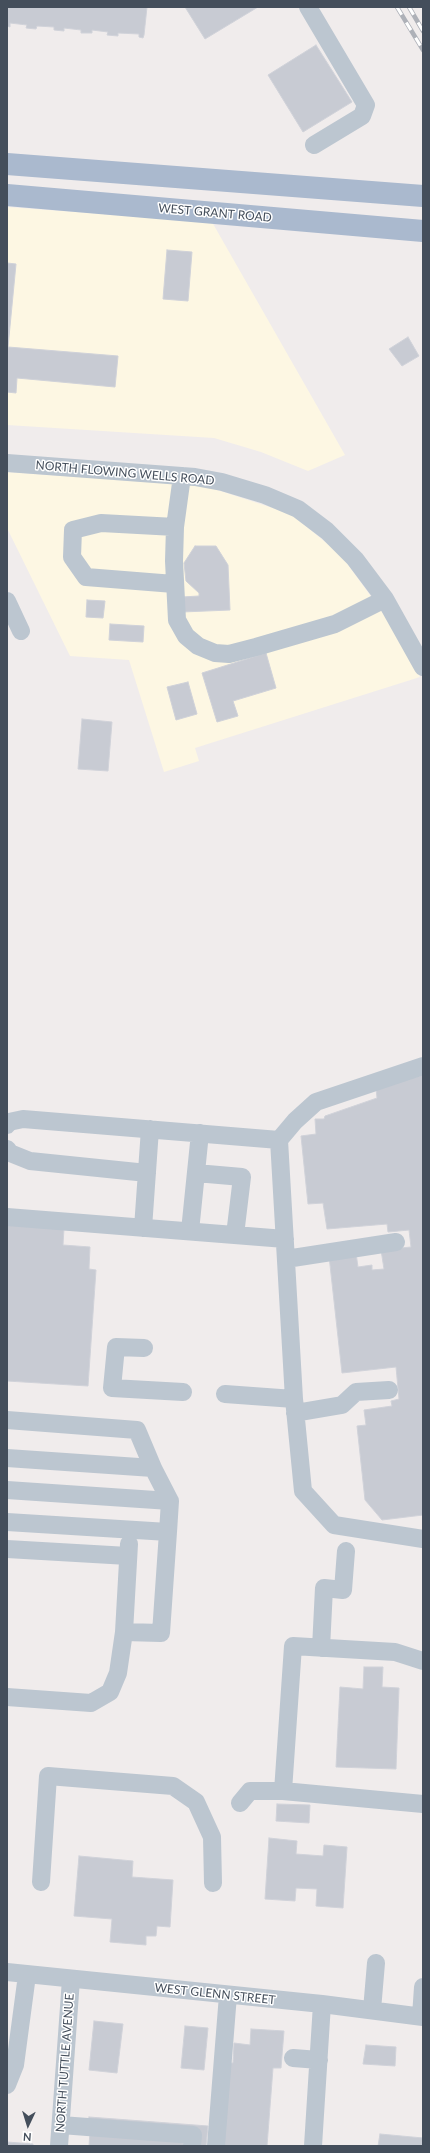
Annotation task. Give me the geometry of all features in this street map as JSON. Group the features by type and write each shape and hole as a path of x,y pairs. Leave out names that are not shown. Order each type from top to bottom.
{"main road":[{"path":"7,164 423,196"},
{"name":"WEST GRANT ROAD","path":"7,195 423,231"}],"street":[{"path":"308,8 366,105 362,116 314,145"},
{"name":"NORTH FLOWING WELLS ROAD","path":"7,463 182,476 222,482 265,495 298,509 327,531 356,559 385,599 423,667"},
{"path":"182,476 175,527 174,584 177,620 186,636 198,646 215,653 229,654 335,624 385,599"},
{"path":"174,584 86,577 72,557 73,530 101,524 175,527"},
{"path":"7,601 21,631"},
{"path":"423,1066 316,1102 295,1121 279,1140 295,1406 303,1491 334,1525 423,1539"},
{"path":"7,1125 9,1122 23,1119 279,1140"},
{"path":"143,1228 150,1129"},
{"path":"190,1231 200,1133"},
{"path":"7,1149 10,1153 30,1161 147,1173"},
{"path":"196,1173 242,1177 235,1235"},
{"path":"7,1217 285,1239"},
{"path":"286,1259 396,1242"},
{"path":"144,1348 116,1347 112,1388 183,1392"},
{"path":"225,1394 295,1406 342,1405 356,1392 389,1390"},
{"path":"7,1420 137,1430 153,1468 170,1501 161,1633 124,1632"},
{"path":"7,1458 153,1468"},
{"path":"7,1490 170,1501"},
{"path":"7,1522 168,1532"},
{"path":"7,1697 90,1703 110,1692 118,1673 124,1632 129,1529"},
{"path":"7,1549 128,1556"},
{"path":"321,1648 324,1588 343,1590 346,1551"},
{"path":"283,1791 293,1646 396,1652 423,1661"},
{"path":"41,1882 48,1776 173,1786 196,1802 212,1837 213,1883"},
{"path":"240,1803 250,1790 283,1791 423,1804"},
{"path":"372,2010 376,1963"},
{"name":"WEST GLENN STREET","path":"7,1972 71,1980 322,2004 422,2017"},
{"path":"7,2085 15,2065 27,1975"},
{"name":"NORTH TUTTLE AVENUE","path":"59,2146 71,1980"},
{"path":"422,2017 423,1987"},
{"path":"216,2146 228,1995"},
{"path":"313,2146 322,2004"},
{"path":"293,2058 319,2060"},
{"path":"61,2125 193,2135 192,2146"}],"shaded area":[{"path":"7,207 212,222 345,455 308,471 261,452 214,438 7,425"},
{"path":"7,472 205,486 291,514 341,555 390,623 420,677 195,748 199,761 164,772 129,660 70,656 7,528"}],"building":[{"path":"7,7 147,7 143,38 139,37 139,34 118,33 118,36 107,35 108,32 92,30 92,33 81,33 81,30 64,28 64,31 54,30 54,27 37,26 36,29 26,28 27,25 10,23 10,27 7,26"},
{"path":"185,7 258,7 205,39"},
{"path":"316,45 352,102 303,132 268,75"},
{"path":"167,250 192,252 188,301 163,299"},
{"path":"7,263 16,264 8,347 118,356 115,387 17,378 16,393 7,392"},
{"path":"408,337 419,356 402,366 389,349"},
{"path":"195,546 216,546 228,565 230,610 182,612 182,597 199,596 199,593 186,581 184,563"},
{"path":"87,600 105,601 103,618 86,617"},
{"path":"110,624 144,626 143,642 109,640"},
{"path":"266,653 276,688 233,701 238,716 217,722 202,673"},
{"path":"188,682 197,714 176,720 167,687"},
{"path":"82,719 112,722 108,771 78,769"},
{"path":"423,1075 423,1515 382,1520 365,1500 357,1426 366,1425 364,1410 392,1406 391,1401 399,1399 396,1367 342,1373 329,1256 356,1253 358,1267 372,1265 372,1270 384,1269 381,1250 411,1247 409,1230 388,1232 387,1224 327,1229 323,1203 308,1204 301,1136 316,1134 315,1119 324,1119 325,1116 377,1098 376,1088"},
{"path":"7,1224 64,1228 63,1245 90,1247 89,1269 96,1270 88,1386 7,1381"},
{"path":"364,1667 383,1667 382,1687 399,1688 396,1769 336,1767 340,1687 363,1689"},
{"path":"277,1804 310,1805 309,1823 276,1821"},
{"path":"269,1838 297,1841 296,1854 323,1856 324,1845 347,1847 343,1908 316,1906 317,1889 296,1888 295,1901 265,1899"},
{"path":"79,1856 133,1861 132,1877 173,1880 170,1927 157,1926 156,1936 146,1936 146,1945 110,1942 112,1919 74,1916"},
{"path":"94,2021 123,2024 117,2073 89,2070"},
{"path":"185,2026 208,2028 204,2070 181,2068"},
{"path":"251,2029 284,2031 281,2068 273,2068 267,2146 221,2146 227,2063 233,2063 234,2043 250,2045"},
{"path":"366,2045 396,2047 395,2066 363,2064"},
{"path":"89,2117 208,2126 206,2146 197,2146 88,2124"},
{"path":"90,2132 186,2140 185,2146 89,2146"},
{"path":"380,2134 423,2138 423,2146 378,2146"},
{"path":"7,2142 33,2144 33,2146 7,2146"}],"railway":[{"path":"397,7 423,50"},
{"path":"409,7 423,31"}]}
